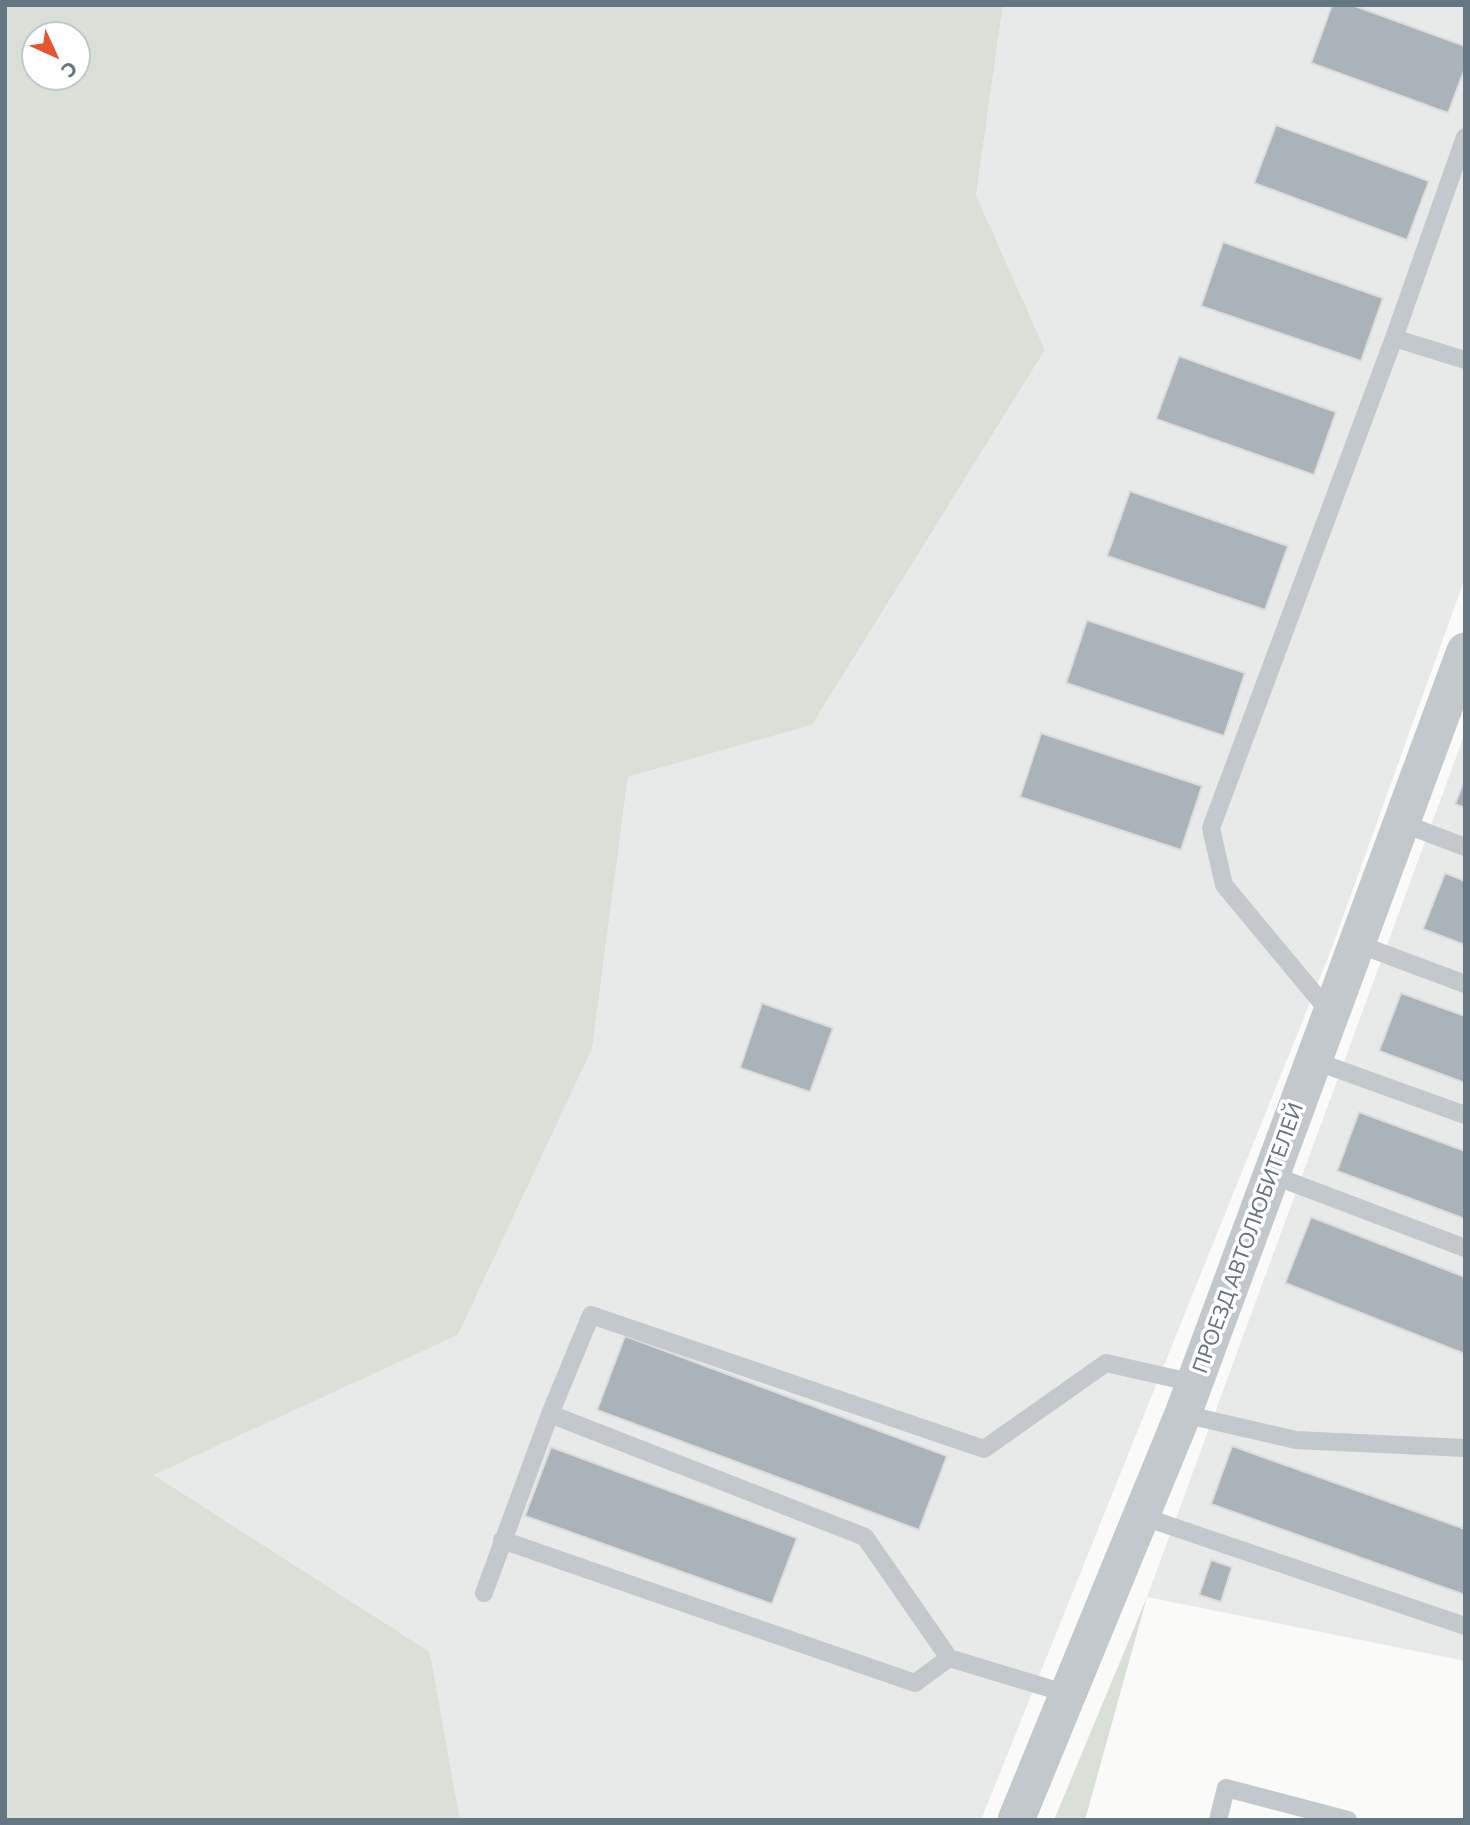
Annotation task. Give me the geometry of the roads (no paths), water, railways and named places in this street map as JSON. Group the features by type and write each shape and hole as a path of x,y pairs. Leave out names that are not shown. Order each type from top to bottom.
{"street":[{"name":"ПРОЕЗД АВТОЛЮБИТЕЛЕЙ","path":"1016,1820 1188,1399 1402,823 1455,706 1465,651"}],"lane":[{"path":"1332,1015 1224,885 1211,828 1394,338 1465,136"},
{"path":"1394,338 1465,360"},
{"path":"1402,823 1465,847"},
{"path":"1358,944 1465,984"},
{"path":"1315,1060 1465,1115"},
{"path":"1272,1175 1465,1248"},
{"path":"484,1593 550,1414 591,1315 984,1449 1106,1363 1188,1399 1296,1440 1465,1448"},
{"path":"550,1414 865,1536 950,1658 1068,1694"},
{"path":"1141,1516 1465,1626"},
{"path":"502,1540 915,1683 950,1658"},
{"path":"1218,1820 1226,1788 1348,1820"}]}
